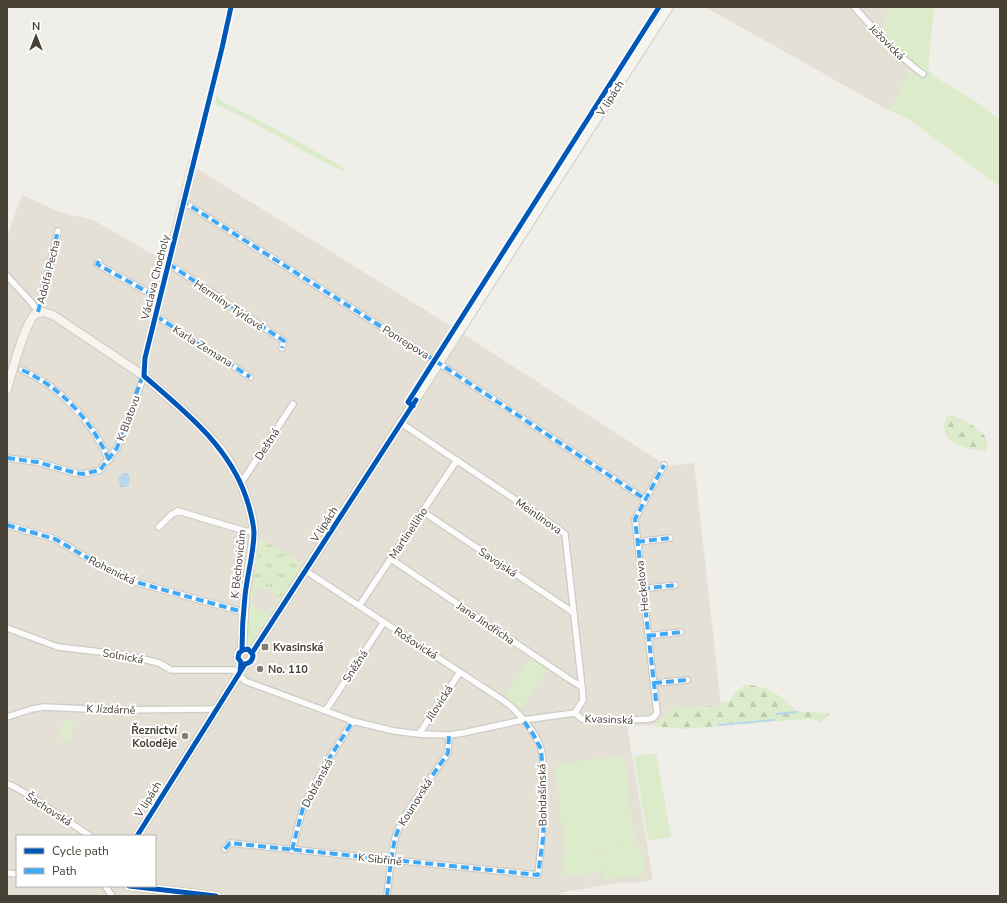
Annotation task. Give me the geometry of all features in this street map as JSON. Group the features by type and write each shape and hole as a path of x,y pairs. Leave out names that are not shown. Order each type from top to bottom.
{"street":[{"name":"V lipách","path":"252,654 669,7"},
{"name":"Ježovická","path":"854,7 908,63 924,74"},
{"name":"Ponrepova","path":"184,202 440,364 645,499"},
{"name":"Václava Chocholy","path":"144,376 145,358 184,202"},
{"name":"Adolfa Pecha","path":"38,312 58,231"},
{"path":"99,261 97,264 160,299"},
{"name":"Hermíny Týrlové","path":"169,264 284,341 282,348"},
{"path":"7,276 32,303 38,312 33,316 28,324 11,363 7,389"},
{"name":"K Běchovicům","path":"38,312 47,313 59,319 144,376 197,423 220,448 231,464 241,483 251,512 254,532 243,612 242,650"},
{"name":"Karla Zemana","path":"156,316 250,377"},
{"path":"7,458 37,462 83,474 100,470 109,460 95,434 72,404 37,376 22,370"},
{"name":"K Blatovu","path":"109,460 117,448 144,376"},
{"name":"Deštná","path":"241,483 292,404"},
{"name":"Meinlinova","path":"401,423 563,532 566,538 583,700 575,713"},
{"name":"Martinelliho","path":"359,606 457,460"},
{"name":"Heckelova","path":"657,713 635,518 664,465"},
{"path":"159,527 178,510 245,531 254,532"},
{"name":"Savojská","path":"422,511 574,613"},
{"name":"Rohenická","path":"7,525 55,539 98,564 132,581 243,612"},
{"path":"637,542 670,538"},
{"name":"Jana Jindřicha","path":"391,559 582,687"},
{"name":"Rošovická","path":"306,571 507,703 523,720"},
{"path":"642,589 675,585"},
{"name":"Sněžná","path":"326,710 384,622"},
{"name":"Solnická","path":"7,628 58,647 126,655 159,663 171,670 227,669 234,670 239,673"},
{"path":"648,636 681,632"},
{"path":"248,649 252,654 252,660 248,663 243,663 238,656 242,650 248,649"},
{"name":"V lipách","path":"138,835 217,709 239,673 243,663"},
{"name":"Jílovická","path":"419,734 460,672"},
{"name":"Kvasinská","path":"239,673 245,680 353,721 394,731 419,734 449,735 487,729 523,720 575,713 582,719 608,721 649,719 653,718 657,713"},
{"path":"654,684 687,680"},
{"name":"K Jízdárně","path":"7,717 32,709 44,707 110,710 217,709"},
{"name":"Bohdašínská","path":"523,720 541,749 544,804 543,838 538,875"},
{"name":"Dobřanská","path":"292,850 304,804 330,757 353,721"},
{"name":"Kounovská","path":"388,896 391,860 395,838 407,812 448,753 449,735"},
{"name":"Šachovská","path":"7,784 35,799 89,835"},
{"name":"K Sibřině","path":"225,849 230,843 538,875"},
{"path":"106,887 112,896"},
{"path":"138,887 216,896"}],"shaded area":[{"path":"705,7 890,7 879,33 911,67 890,111"},
{"path":"189,158 197,163 196,168 454,328 667,466 694,463 721,706 675,707 655,725 627,726 653,880 632,883 626,882 563,892 559,896 7,896 7,237 22,195 60,212 93,220 163,260"}],"green space":[{"path":"890,7 934,7 928,69 935,77 978,103 1000,120 1000,187 907,118 890,111 911,67 879,33"},
{"path":"216,94 221,101 285,134 342,166 345,172 249,120 216,105"},
{"path":"947,416 953,416 963,420 985,436 988,445 985,451 961,446 948,438 945,433 944,425"},
{"path":"260,538 303,564 277,605 274,604 277,597 271,591 257,589 251,602 253,606 268,613 273,606 276,608 271,615 251,607 250,604"},
{"path":"248,606 271,615 249,649 245,647"},
{"path":"531,657 548,669 521,709 503,699"},
{"path":"746,684 767,689 778,695 796,710 804,712 828,713 829,715 820,722 813,719 804,719 682,729 653,726 675,707 721,706 722,702 730,701 736,692"},
{"path":"64,719 74,721 69,741 59,739"},
{"path":"656,753 671,837 648,841 634,757"},
{"path":"624,756 635,845 565,853 555,764"},
{"path":"641,845 645,875 603,880 599,850"},
{"path":"598,850 601,872 564,876 561,854"}],"water":[{"path":"127,473 130,476 129,485 126,487 121,487 118,479 122,474"}],"waterway":[{"path":"777,714 797,712"},
{"path":"719,725 774,720"}],"marked path":[{"path":"184,205 184,202 434,360 645,499"},
{"path":"38,312 58,231"},
{"path":"99,261 97,264 160,299"},
{"path":"169,264 284,341 282,348"},
{"path":"156,316 250,377"},
{"path":"22,370 50,386 74,407 94,432 109,460"},
{"path":"7,458 37,462 83,474 100,470 117,448 144,372"},
{"path":"656,701 635,519 664,465"},
{"path":"7,525 55,539 98,564 132,581 243,612"},
{"path":"637,542 670,538"},
{"path":"642,589 675,585"},
{"path":"648,636 681,632"},
{"path":"654,683 687,680"},
{"path":"225,849 230,843 538,875 543,838 544,804 541,749 523,720"},
{"path":"292,850 304,804 330,757 353,721"},
{"path":"387,896 395,838 407,812 448,753 449,735"}],"cycle path":[{"path":"231,7 145,358 144,376 189,416 216,445 238,478 246,497 254,532 253,548 244,603 242,650"},
{"path":"413,406 408,402 659,7"},
{"path":"252,653 416,400"},
{"path":"138,835 242,669 245,664 252,660 253,655 248,649 239,653 238,658 241,662 240,672"},
{"path":"138,887 216,896"}],"place":[{"name":"Kvasinská","path":"265,647"},
{"name":"No. 110","path":"260,669"},
{"name":"Řeznictví Koloděje","path":"185,736"}]}
